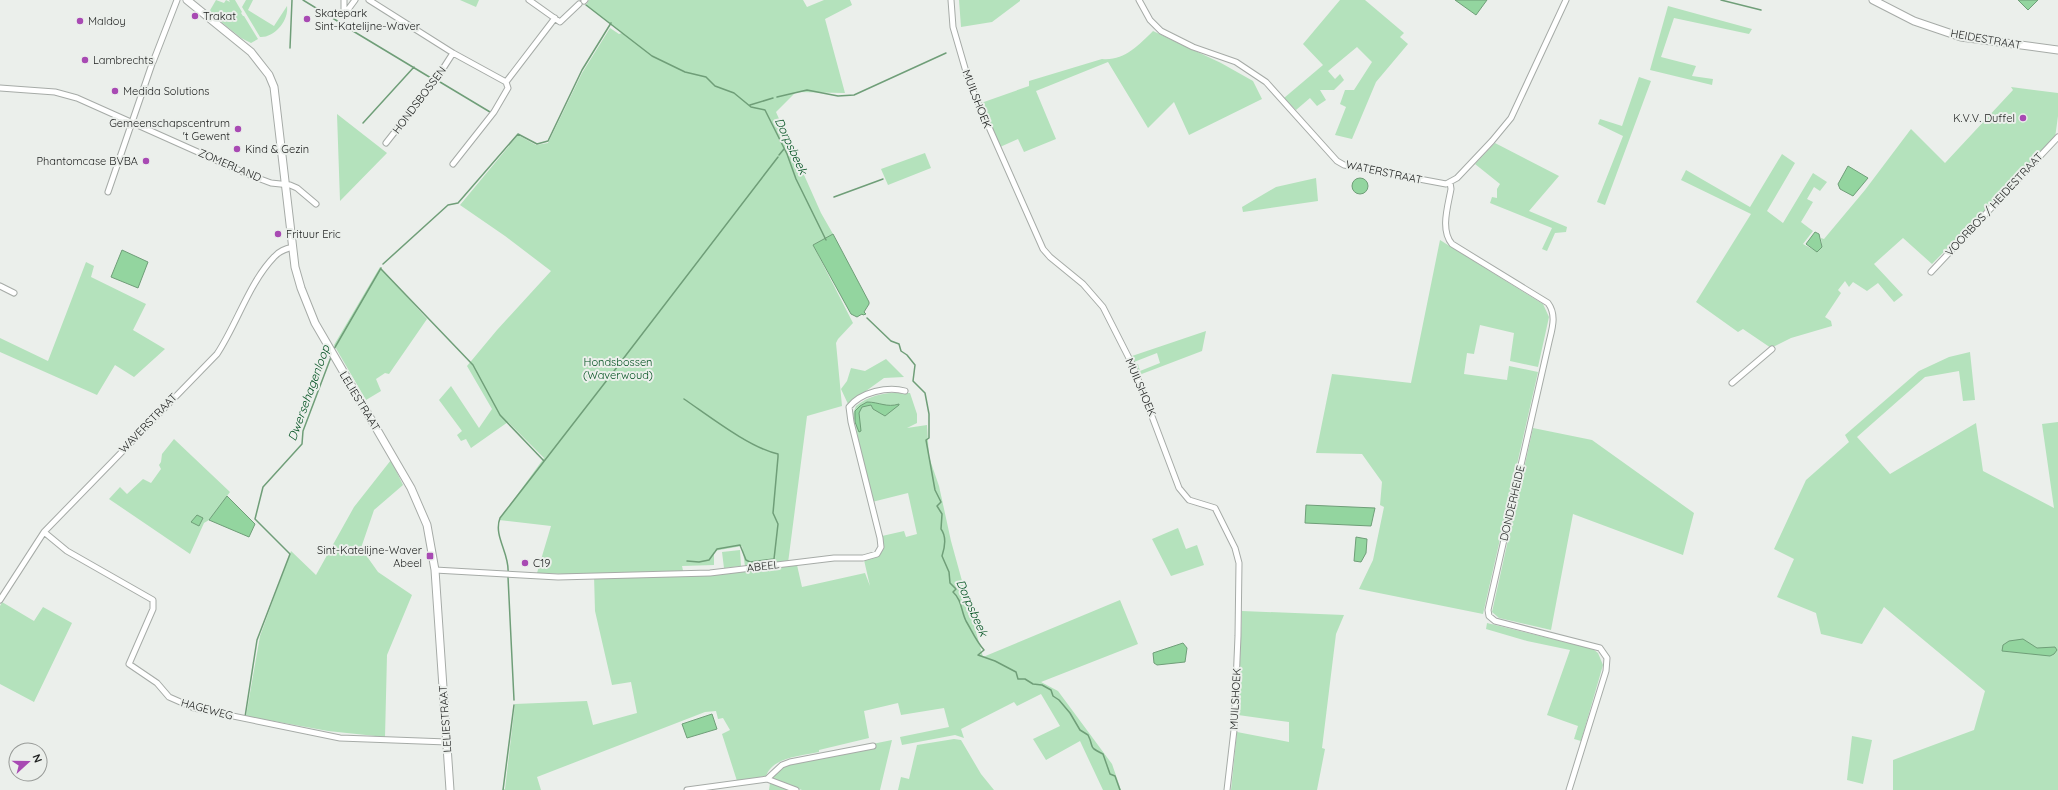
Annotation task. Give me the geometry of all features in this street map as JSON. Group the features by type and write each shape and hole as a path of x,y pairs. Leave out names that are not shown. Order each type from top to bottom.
{"street":[{"path":"108,192 153,63 177,0"},
{"name":"LELIESTRAAT","path":"187,0 251,52 269,75 274,87 292,247 295,267 301,288 315,323 420,506 427,525 435,570 450,790"},
{"path":"344,0 344,15 355,0"},
{"path":"369,0 453,53 506,82 508,88 494,112 453,164"},
{"path":"529,0 560,22 579,4"},
{"name":"MUILSHOEK","path":"951,0 953,27 969,82 1043,249 1053,261 1083,284 1103,307 1133,366 1179,488 1189,500 1215,508 1235,548 1239,563 1238,642 1234,730 1227,790"},
{"name":"WATERSTRAAT","path":"1139,0 1150,20 1161,31 1193,47 1236,62 1266,82 1337,161 1344,165 1441,184 1450,182"},
{"path":"1450,182 1457,178 1492,141 1511,118 1566,0"},
{"name":"HEIDESTRAAT","path":"1873,0 1914,21 1961,37 2058,50"},
{"path":"506,82 555,18"},
{"name":"HONDSBOSSEN","path":"386,143 437,78 453,53"},
{"name":"ZOMERLAND","path":"0,88 64,93 247,174 271,183 286,183"},
{"name":"VOORBOS / HEIDESTRAAT","path":"1931,272 2058,137"},
{"name":"DONDERHEIDE","path":"1450,182 1451,189 1445,229 1447,238 1452,244 1548,303 1553,312 1550,342 1488,610 1489,616 1495,621 1585,643 1600,648 1607,658 1606,671 1569,790"},
{"path":"286,183 298,188 316,204"},
{"name":"WAVERSTRAAT","path":"0,600 44,532 217,354 227,339 258,280 274,257 283,249 292,247"},
{"path":"0,286 14,293"},
{"path":"1732,383 1772,349"},
{"name":"ABEEL","path":"435,570 558,577 710,573 805,561 863,558 877,554 881,547 880,538 849,409 857,400 876,391 905,390"},
{"name":"HAGEWEG","path":"44,532 67,551 153,600 153,609 129,664 154,680 169,698 194,708 340,738 447,742"},
{"path":"767,779 782,765 790,762 873,746"},
{"path":"687,790 767,779 796,790"}],"green space":[{"path":"216,0 224,3 226,0 230,2 229,0 235,0 242,12 241,13 258,39 251,43 241,38 209,12"},
{"path":"246,0 253,0 248,10 274,26 287,6 286,17 280,28 270,35 260,37 242,7"},
{"path":"460,0 479,0 476,7"},
{"name":"Hondsbossen (Waverwoud)","path":"589,0 803,0 807,7 824,0 850,0 852,5 825,19 845,93 796,92 776,112 821,213 833,234 813,245 853,323 836,343 842,406 807,416 788,563 745,566 742,546 714,551 714,565 682,566 684,575 725,574 797,565 802,587 865,573 870,586 864,560 874,558 880,554 883,547 882,536 904,531 906,537 917,534 908,493 872,502 853,414 856,406 874,396 896,392 910,393 917,414 917,423 907,428 927,425 929,457 939,486 951,541 983,657 1120,600 1138,644 1041,682 1058,691 1112,764 1121,790 1103,790 1080,741 1046,760 1033,739 1060,726 1041,694 1017,706 1014,702 961,729 964,738 955,735 902,745 900,737 949,727 944,708 901,715 898,703 864,711 869,738 819,750 819,752 788,758 775,765 766,776 737,781 722,734 730,730 723,718 718,719 716,711 705,712 537,777 541,790 502,790 505,789 515,704 587,701 593,725 637,713 631,682 612,685 595,611 594,575 537,573 551,526 499,520 544,458 508,422 471,448 466,439 461,441 457,435 462,431 439,400 451,386 479,428 492,409 467,366 497,330 551,271 505,236 460,205 518,135 536,145 548,143 582,73 610,28 619,34 622,33 586,5"},
{"path":"959,0 1020,1 992,22 961,27"},
{"path":"1340,0 1365,0 1404,33 1400,37 1408,44 1376,82 1352,139 1335,135 1346,107 1340,104 1345,90 1354,90 1372,62 1357,47 1328,71 1335,79 1340,74 1344,80 1334,90 1320,90 1326,100 1317,106 1310,98 1296,110 1284,98 1323,65 1303,44"},
{"path":"1668,6 1752,29 1749,34 1674,18 1661,57 1696,66 1692,76 1713,79 1712,85 1650,70"},
{"path":"1153,31 1221,63 1253,81 1262,99 1189,135 1174,102 1148,128 1108,62 1036,91 1056,139 1024,152 1018,139 1000,147 981,103 1029,86 1029,81 1102,59 1117,58 1136,47"},
{"path":"1639,77 1651,81 1605,205 1597,202 1623,136 1598,124 1600,119 1622,126"},
{"path":"2011,87 2058,93 2058,116 2055,138 1932,264 1903,238 1874,264 1903,295 1894,302 1878,283 1867,291 1853,282 1849,287 1845,281 1838,290 1841,293 1825,317 1831,321 1832,326 1791,338 1771,348 1743,329 1738,332 1696,302 1751,214 1681,180 1686,170 1750,207 1782,154 1795,163 1767,211 1783,223 1813,173 1827,182 1820,191 1814,187 1807,199 1813,202 1801,222 1813,231 1803,244 1816,251 1822,247 1821,238 1824,239 1865,190 1911,129 1945,163 2013,90"},
{"path":"337,114 387,153 340,201"},
{"path":"1495,143 1559,176 1529,211 1567,227 1566,232 1555,233 1547,251 1542,249 1552,228 1490,203 1492,197 1497,198 1497,189 1500,184 1475,164"},
{"path":"925,153 931,168 888,185 881,169"},
{"path":"1316,178 1318,201 1243,212 1242,207 1276,187"},
{"path":"1440,240 1543,304 1549,317 1538,367 1510,361 1514,333 1480,325 1474,354 1467,353 1464,374 1507,380 1509,366 1538,372 1483,614 1359,589 1373,560 1384,507 1380,505 1382,482 1362,454 1316,453 1332,374 1411,383"},
{"path":"86,262 94,266 91,277 146,304 133,330 165,349 134,377 115,365 97,395 0,352 0,338 48,361"},
{"path":"380,267 427,319 389,374 385,373 376,379 381,391 366,400 334,345"},
{"path":"1206,331 1202,351 1139,375 1135,365 1138,364 1140,371 1160,363 1157,353 1134,362 1132,356"},
{"path":"1970,352 1975,400 1963,401 1959,371 1925,377 1857,437 1890,474 1976,423 1983,471 2054,508 2042,424 2058,422 2058,790 1893,790 1893,760 1974,730 1985,691 1884,607 1862,644 1821,634 1816,613 1777,597 1794,559 1774,549 1806,480 1849,442 1845,435 1919,371 1949,357"},
{"path":"886,359 904,377 884,378 848,404 841,389 847,381 851,368 865,371"},
{"path":"1533,428 1592,440 1694,513 1683,555 1573,514 1551,630 1499,618 1492,612"},
{"path":"174,439 230,492 209,520 204,523 190,554 109,499 120,487 127,494 143,479 151,483 161,469 159,465 162,454"},
{"path":"391,460 403,485 374,510 361,548 378,572 412,595 387,655 385,737 328,731 246,716 260,636 291,551 316,575 354,507"},
{"path":"1178,528 1186,549 1197,545 1204,565 1171,576 1152,539"},
{"path":"740,550 741,566 724,568 722,552"},
{"path":"2,602 34,621 43,607 72,623 34,702 0,684 0,606"},
{"path":"1242,611 1344,615 1336,634 1322,748 1325,749 1317,790 1231,790 1237,732 1289,742 1289,722 1238,715"},
{"path":"1487,623 1593,649 1598,653 1603,665 1581,741 1574,739 1578,726 1547,715 1570,650 1527,641 1486,629"},
{"path":"1852,736 1872,740 1863,784 1847,780"},
{"path":"954,739 961,740 981,774 994,790 898,790 901,777 909,779 917,745"},
{"path":"892,740 880,790 802,790 771,778 778,767 804,762 828,753"},
{"path":"770,783 788,790 769,790"}],"shaded area":[{"path":"1455,0 1487,0 1476,15"},
{"path":"2018,0 2038,0 2028,10"},
{"path":"1848,166 1868,178 1853,196 1840,189 1838,184"},
{"path":"1360,178 1366,180 1368,186 1366,192 1360,194 1354,192 1352,186 1354,180"},
{"path":"1815,232 1819,234 1822,247 1817,252 1806,244"},
{"path":"833,234 869,302 864,312 866,314 862,314 857,317 851,314 813,245"},
{"path":"122,250 148,262 138,288 111,277"},
{"path":"867,402 899,405 885,416 873,409 871,405 862,407 859,413 861,431 859,432 855,422 855,411"},
{"path":"227,496 255,524 249,537 209,520"},
{"path":"1306,505 1375,508 1371,526 1305,523"},
{"path":"197,515 203,518 199,526 191,522"},
{"path":"1356,537 1367,539 1366,553 1361,562 1354,561"},
{"path":"2023,639 2037,648 2055,647 2057,650 2050,656 2002,651 2003,645 2009,641"},
{"path":"1183,643 1187,648 1185,662 1157,665 1154,663 1153,653"},
{"path":"712,714 717,729 687,738 682,724"}],"waterway":[{"path":"290,48 292,0"},
{"path":"303,0 339,22"},
{"path":"1721,0 1761,10"},
{"name":"Dorpsbeek","path":"586,5 652,56 685,72 706,77 715,86 734,93 751,107 765,110 787,154 796,179 826,240"},
{"name":"Dwersehagenloop","path":"383,264 448,205 458,203 518,134 537,144 548,141 582,70 611,23"},
{"path":"343,25 431,78"},
{"path":"777,97 807,90 838,96 854,95 946,53"},
{"path":"363,123 414,67"},
{"name":"Dwersehagenloop","path":"440,82 490,112"},
{"path":"750,105 773,98"},
{"name":"Dorpsbeek","path":"779,155 784,149"},
{"path":"623,359 778,157"},
{"path":"834,197 883,179"},
{"name":"Dwersehagenloop","path":"334,349 381,268"},
{"path":"381,269 473,365 500,415 544,461"},
{"name":"Dorpsbeek","path":"867,318 891,341 899,344 901,351 907,355 915,365 913,381 925,393 929,414 929,438 926,440 935,490 941,502 937,506 942,514 941,529 945,539 945,546 942,556 949,572 950,583 956,589 953,592 960,602 964,617 976,640 984,650 978,655 995,661 1016,672 1018,679 1025,679 1033,684 1042,685 1051,690 1053,696 1059,700 1070,713 1080,730 1088,735 1092,747 1103,754 1110,774 1115,776 1120,790"},
{"name":"Dwersehagenloop","path":"245,717 257,640 290,554 255,519 263,487 302,444 303,431 331,357"},
{"path":"508,573 507,559 499,532 498,525 500,518 621,362"},
{"path":"684,399 743,438 767,451 778,454 773,513 778,524 774,559 750,562 746,560 740,545 717,549 709,560 699,562 687,561"},
{"path":"508,577 514,700"},
{"path":"503,790 514,705"}],"place":[{"name":"Trakat","path":"195,16"},
{"name":"Skatepark Sint-Katelijne-Waver","path":"307,19"},
{"name":"Maldoy","path":"80,21"},
{"name":"Lambrechts","path":"85,60"},
{"name":"Medida Solutions","path":"115,91"},
{"name":"K.V.V. Duffel","path":"2023,118"},
{"name":"Gemeenschapscentrum 't Gewent","path":"238,129"},
{"name":"Kind & Gezin","path":"237,149"},
{"name":"Phantomcase BVBA","path":"146,161"},
{"name":"Frituur Eric","path":"278,234"},
{"name":"Sint-Katelijne-Waver Abeel","path":"430,556"},
{"name":"C19","path":"525,563"}]}
